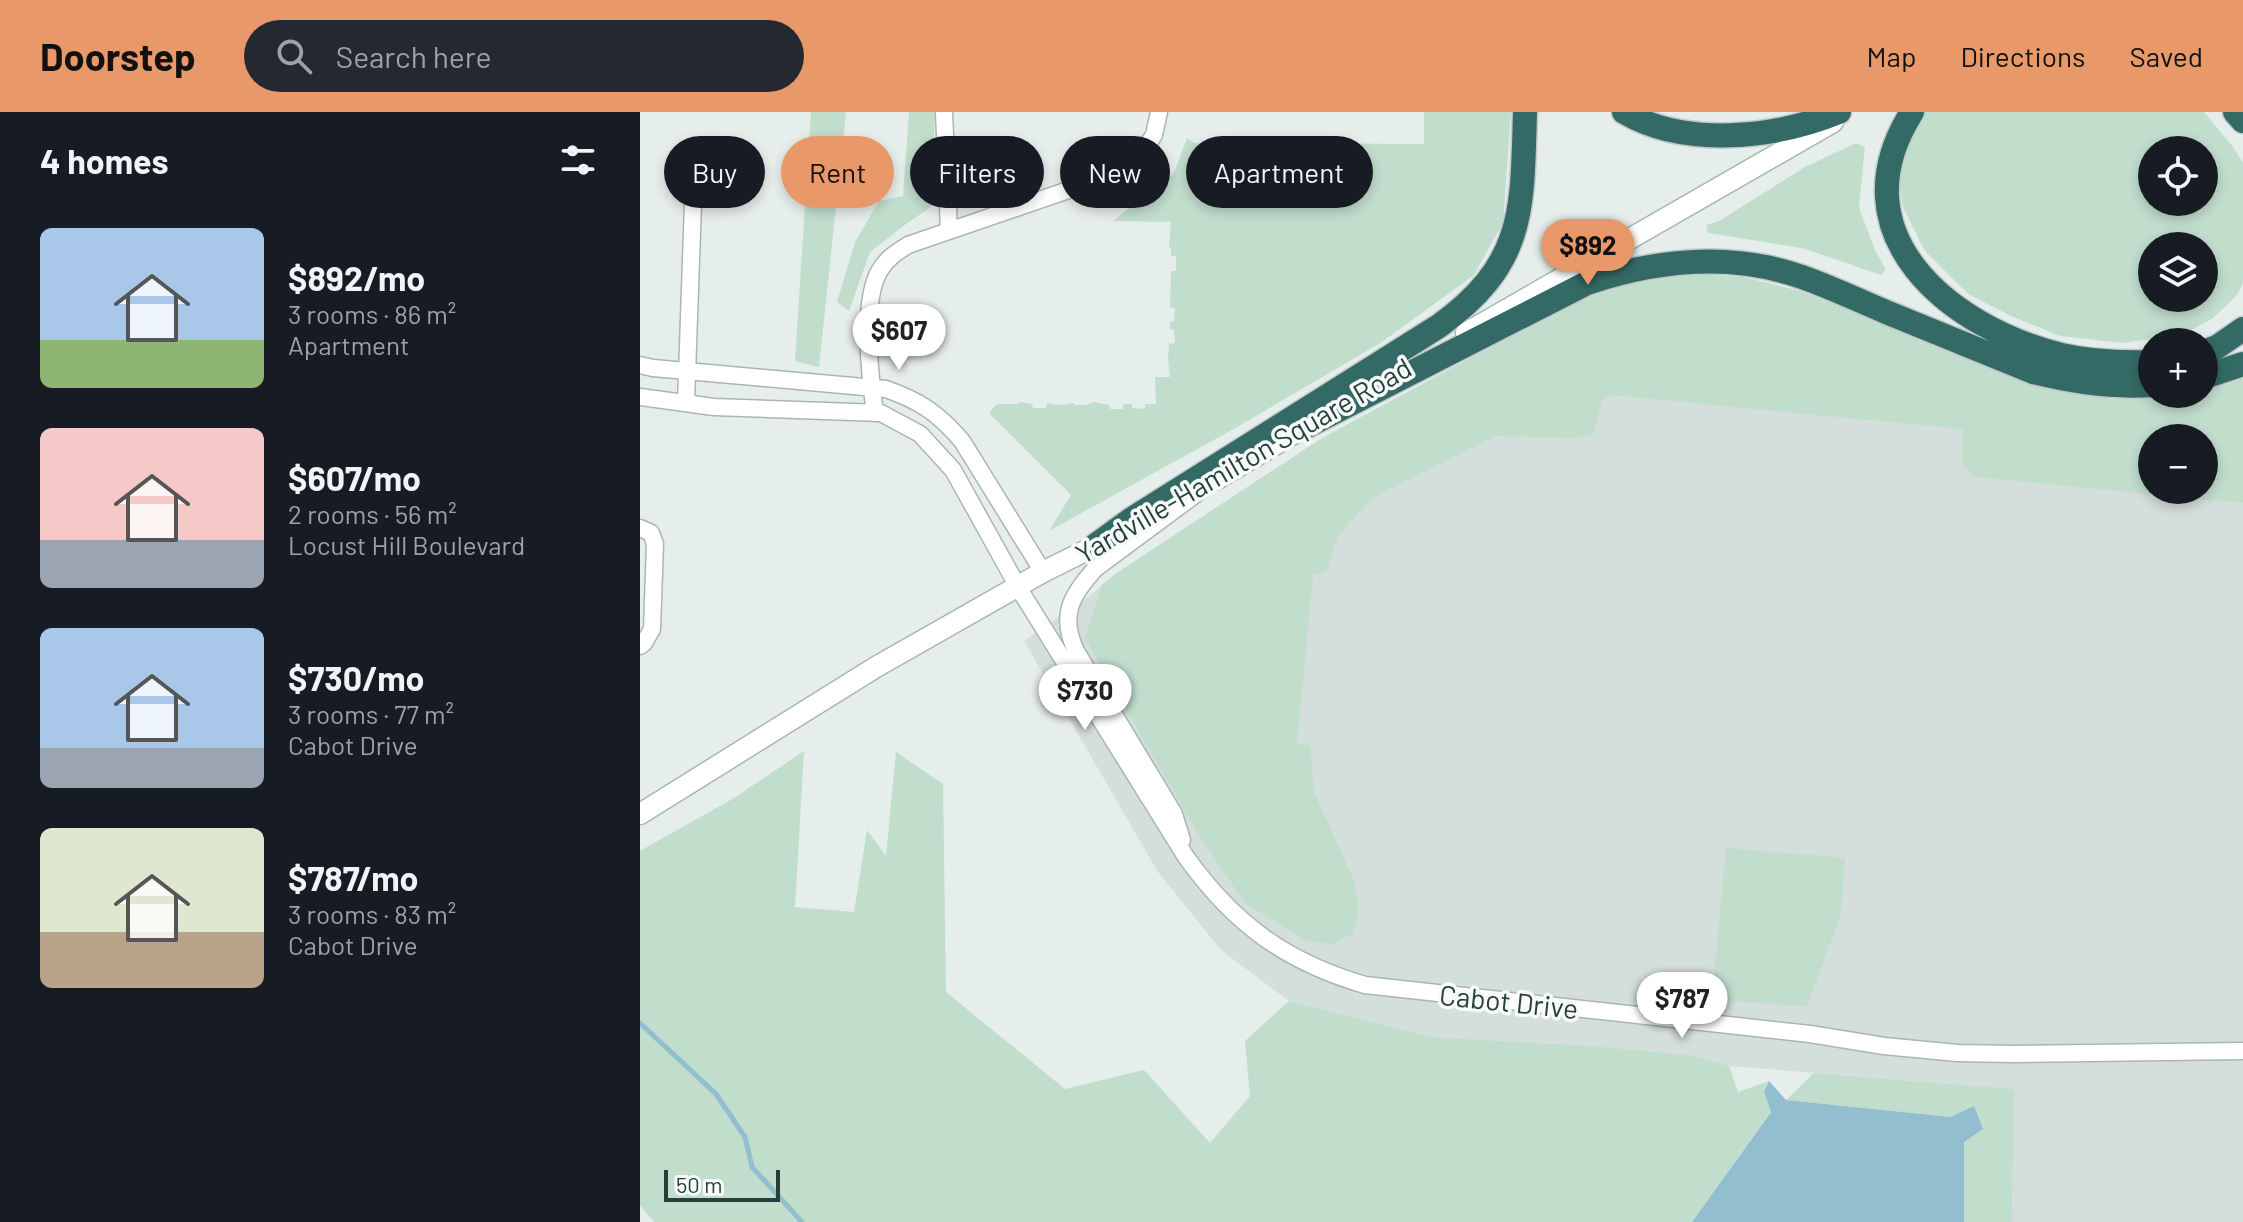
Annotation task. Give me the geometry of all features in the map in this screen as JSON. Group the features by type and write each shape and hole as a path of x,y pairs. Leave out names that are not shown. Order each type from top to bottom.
{"highway":[{"path":"1096,545 1132,519 1439,326 1481,290 1510,244 1517,221 1522,194 1525,112"},
{"path":"1624,112 1670,131 1710,135 1784,129 1839,112"},
{"path":"1912,112 1893,149 1887,192 1897,240 1921,278 1965,313 1996,332 2029,346 2063,356 2138,362"},
{"path":"2235,112 2243,121"},
{"path":"1305,427 1587,283 1618,272 1689,261 1756,266 1802,277 2033,372 2103,386 2138,385"},
{"path":"2218,346 2243,329"},
{"path":"2218,372 2243,364"}],"street":[{"path":"944,112 949,231"},
{"path":"640,397 714,407 875,413 869,328 872,290 880,270 892,255 908,245 1115,174 1138,159 1154,135 1159,112"},
{"name":"Yardville-Hamilton Square Road","path":"640,814 876,667 1043,572 1215,480 1850,112"},
{"path":"686,403 693,208"},
{"path":"640,365 886,389 912,398 945,421 962,441 1043,572"},
{"name":"Cabot Drive","path":"875,413 881,413 920,434 953,470 1018,587 1206,885 1268,941 1304,963 1365,985 1957,1053 2243,1051"},
{"path":"1186,857 1174,814 1077,653 1069,637 1066,620 1083,583 1096,568 1215,480"},
{"path":"640,528 651,533 655,544 652,629 640,646"}],"shaded area":[{"path":"1668,323 2138,485 2138,504 2218,504 2218,470 2243,433 2243,1222 2012,1222 2014,1089 1729,1066 1690,1055 1593,1046 1431,1037 1289,1001 1221,950 1158,872 1024,641 1092,594 1115,574"}],"green space":[{"path":"811,112 846,112 843,136 809,136"},
{"path":"909,112 935,112 934,136 910,136 910,208 930,208 870,252 849,311 837,302 855,242 875,208 894,208 894,198 903,196"},
{"path":"1424,112 1511,112 1503,223 1474,275 1382,342 1239,426 1049,531 1071,495 989,413 997,404 1019,402 1032,404 1033,408 1046,408 1047,403 1086,405 1094,402 1109,405 1110,409 1123,409 1123,404 1132,404 1132,408 1145,409 1145,404 1156,404 1155,377 1170,377 1169,344 1175,343 1174,330 1170,329 1175,308 1170,308 1171,271 1176,271 1176,256 1171,256 1169,247 1171,222 1113,221 1130,208 1170,208 1170,176 1186,141 1186,208 1373,208 1373,144 1424,144"},
{"path":"1922,112 2204,112 2243,163 2243,283 2237,295 2212,319 2195,328 2138,328 2138,341 2122,343 2060,336 1968,294 1925,251 1903,207 1898,179 1905,141"},
{"path":"1856,143 1865,147 1859,208 1886,270 1881,275 1802,248 1708,233 1706,225 1719,221 1805,167"},
{"path":"805,208 836,208 819,367 795,361"},
{"path":"1657,272 1743,277 1800,291 2053,388 2112,399 2138,398 2138,408 2218,408 2218,385 2243,378 2243,503 2218,501 2218,424 2138,424 2138,493 1975,477 1962,465 1963,429 1610,395 1602,400 1593,435 1572,438 1496,436 1372,498 1338,536 1326,572 1313,575 1297,743 1310,746 1314,792 1355,883 1359,914 1352,934 1332,944 1307,941 1245,903 1199,835 1085,638 1102,585 1115,574 1322,438 1591,293"},
{"path":"804,751 795,907 854,912 867,830 886,856 896,752 943,784 946,992 1065,1089 1144,1070 1210,1143 1250,1096 1245,1041 1289,1001 1431,1037 1690,1055 1729,1066 1738,1092 1769,1081 1764,1092 1771,1111 1692,1222 654,1222 640,1205 640,851 734,798"},
{"path":"1726,848 1845,858 1841,914 1807,1006 1712,1000"},
{"path":"1814,1073 2014,1089 2012,1222 1964,1222 1964,1141 1951,1117 1786,1100"}],"water":[{"path":"1769,1081 1786,1100 1951,1117 1974,1106 1983,1129 1964,1142 1964,1222 1692,1222 1771,1112 1764,1092"}],"waterway":[{"path":"640,1023 716,1094 745,1137 752,1167 802,1222"}]}
